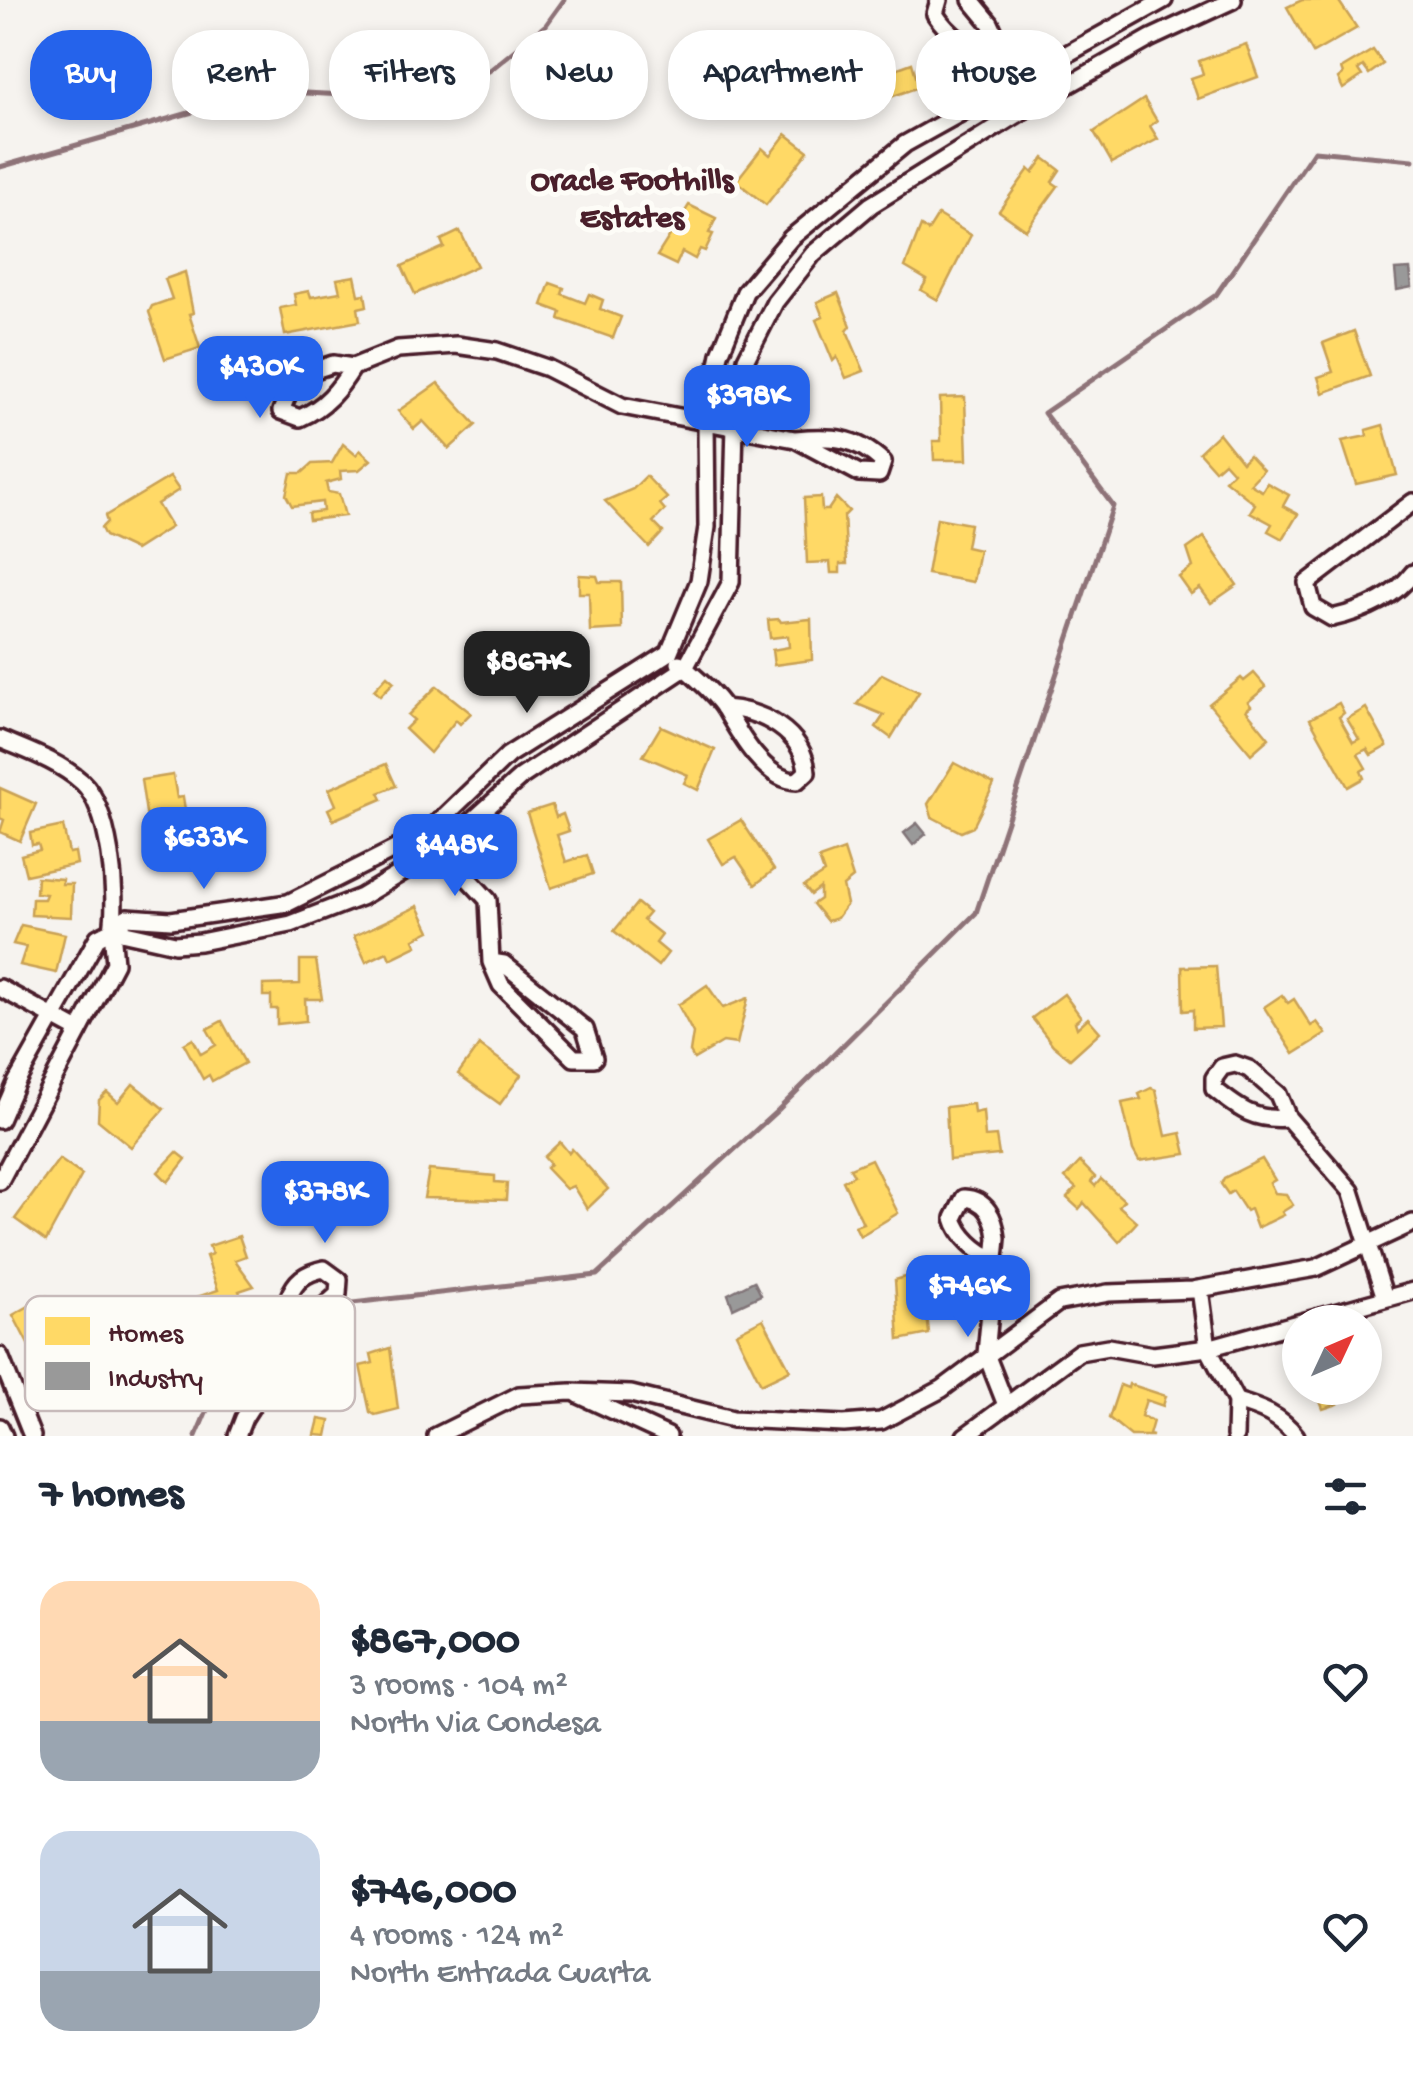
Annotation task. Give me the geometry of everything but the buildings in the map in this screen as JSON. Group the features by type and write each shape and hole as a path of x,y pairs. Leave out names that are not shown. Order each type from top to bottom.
{"street":[{"path":"939,0 935,14 950,30"},
{"path":"971,0 993,30"},
{"path":"1071,50 1164,0"},
{"path":"1071,83 1151,38 1233,0"},
{"path":"0,1120 98,937 127,917 170,920 288,903 427,833 508,755 669,653 698,581 707,527 706,420 720,354 744,292 791,238 905,144 946,120"},
{"path":"112,930 175,944 291,924 361,897 441,850 521,777 685,668 731,582 735,424 746,359 775,302 813,254 870,205 1008,120"},
{"path":"353,367 334,395 314,412 300,418 281,411 293,382 309,372 333,364 353,367 398,349 456,345 497,351 546,368 622,406 735,424 795,439 858,473 879,474 883,462 868,447 843,436 795,439"},
{"path":"1413,502 1307,583 1313,607 1332,618 1357,612 1390,596 1413,573"},
{"path":"669,653 724,708 731,726 769,767 788,780 807,772 806,757 788,733 768,718 724,708"},
{"path":"0,739 54,762 85,785 102,819 117,902 112,930 115,963 0,1181"},
{"path":"427,833 488,900 491,962 502,985 552,1040 574,1058 594,1058 585,1030 504,964 491,962"},
{"path":"0,988 79,1031"},
{"path":"1288,1118 1261,1120 1239,1110 1214,1089 1214,1078 1222,1067 1235,1064 1249,1069 1278,1094 1288,1118 1351,1192 1385,1298"},
{"path":"436,1436 519,1395 571,1392 631,1394 733,1420 844,1430 881,1421 942,1389 1060,1302 1108,1294 1200,1289 1316,1268 1413,1223"},
{"path":"994,1260 986,1354 1006,1405"},
{"path":"1200,1289 1208,1348 1236,1401 1235,1436"},
{"path":"965,1436 1079,1352 1108,1347 1153,1355 1208,1348 1413,1292"},
{"path":"0,1356 32,1436"},
{"path":"571,1392 668,1436"},
{"path":"1236,1401 1262,1408 1286,1423 1296,1436"},
{"path":"238,1436 248,1411"},
{"path":"0,1427 4,1436"}],"waterway":[{"path":"0,167 266,91 422,99 489,71 546,25 564,0"},
{"path":"355,1303 597,1275 778,1110 976,913 1113,506 1044,413 1216,295 1314,151 1413,160"},
{"path":"196,1436 207,1411"}],"district":[{"name":"Oracle Foothills Estates","path":"632,202"}]}
